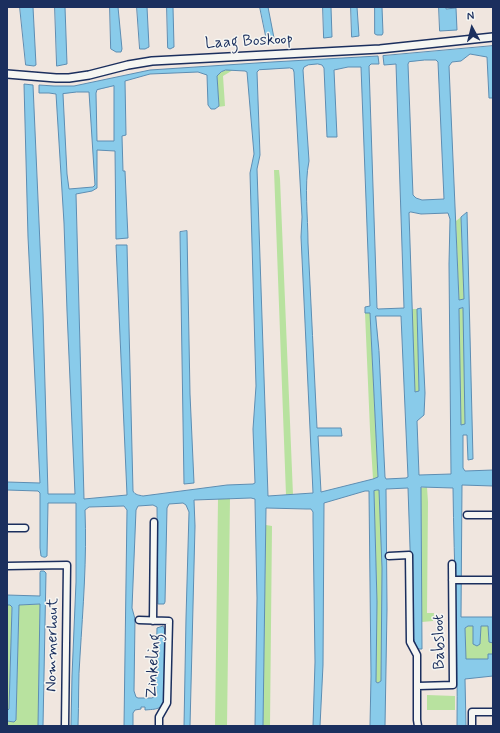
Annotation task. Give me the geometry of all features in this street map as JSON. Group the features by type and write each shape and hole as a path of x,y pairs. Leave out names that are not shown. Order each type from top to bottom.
{"street":[{"name":"Laag Boskoop","path":"7,74 69,78 152,61 380,49 493,37"},
{"path":"467,515 493,515"},
{"name":"Zinkeling","path":"154,522 154,621"},
{"path":"7,528 25,528"},
{"name":"Babsloot","path":"389,556 409,555 410,642 417,655 418,726"},
{"name":"Babsloot","path":"418,686 453,686 452,564"},
{"name":"Nommerhout","path":"7,566 67,565 65,726"},
{"path":"452,580 493,580"},
{"name":"Zinkeling","path":"139,620 169,621 168,703 159,716 159,726"},
{"path":"472,726 472,712 493,712"}],"green space":[{"path":"226,70 233,70 223,76 225,106 218,107 217,76"},
{"path":"274,170 279,170 280,179 293,495 286,495"},
{"path":"461,217 464,299 459,300 456,221"},
{"path":"459,308 463,308 464,311 465,424 461,425"},
{"path":"412,309 417,309 419,391 415,392"},
{"path":"365,313 370,313 378,477 373,479 370,430"},
{"path":"427,487 427,613 434,613 433,621 422,622 421,488"},
{"path":"374,490 379,490 382,568 381,681 378,683 376,682 377,602"},
{"path":"230,498 227,726 215,726 218,499"},
{"path":"266,525 272,526 270,726 263,726"},
{"path":"40,604 38,726 7,726 7,721 14,722 16,720 19,605"},
{"path":"7,605 12,606 9,709 7,711"},
{"path":"468,626 473,626 473,644 480,644 481,626 488,626 489,642 493,643 493,654 489,654 489,659 466,659 465,628"},
{"path":"427,695 455,696 455,710 427,710"}],"water":[{"path":"20,7 33,7 36,65 34,66 26,65"},
{"path":"55,7 65,7 67,64 57,66"},
{"path":"110,7 118,7 121,52 116,52 111,49"},
{"path":"137,7 147,7 149,47 145,49 140,49"},
{"path":"167,7 173,7 174,47 170,49 168,48"},
{"path":"260,7 268,7 274,38 267,41"},
{"path":"323,7 331,7 332,37 324,38"},
{"path":"351,7 357,7 359,36 352,37"},
{"path":"375,7 382,7 382,35 375,34"},
{"path":"439,7 446,7 446,9 456,8 457,30 440,31"},
{"path":"493,46 493,98 489,98 487,57 470,54 461,61 452,62 449,66 459,300 464,299 461,217 467,212 473,459 468,460 467,435 463,435 463,468 465,471 493,470 493,486 462,485 461,617 493,617 493,643 489,642 488,626 481,626 480,644 477,646 473,644 473,626 468,626 465,628 466,659 488,659 488,654 493,654 493,676 465,679 466,726 457,726 453,488 421,487 422,649 417,649 413,637 408,488 386,489 387,609 385,726 370,726 371,676 369,491 365,491 324,503 323,665 320,726 313,726 315,662 313,512 311,509 266,508 263,726 255,726 257,598 255,499 194,500 195,526 190,726 184,726 189,512 186,505 183,503 169,504 167,508 165,602 164,604 158,604 157,507 153,505 138,506 136,510 132,608 135,619 134,691 136,697 138,698 152,698 155,696 157,628 163,626 165,630 164,698 162,705 158,708 145,710 145,707 141,707 141,709 135,710 133,713 133,726 124,726 127,510 124,506 89,507 85,510 85,565 79,673 78,726 71,726 76,582 76,503 48,503 47,556 44,557 41,556 40,548 40,493 38,491 7,490 7,482 40,483 28,237 24,84 33,85 43,313 48,494 75,494 64,223 56,94 39,93 39,85 74,86 150,70 378,56 379,64 371,64 369,66 377,308 404,308 396,64 384,65 383,56","holes":["425,60 436,60 438,62 444,199 422,200 413,195 409,62","318,64 322,65 324,68 327,137 337,137 334,70 348,67 361,67 370,306 365,307 365,313 370,313 378,477 321,492 318,436 342,436 341,428 317,428 308,243 307,180 309,161 304,67 308,65","293,69 302,217 301,237 313,493 268,496 257,169 260,155 257,72 259,70","226,70 247,72 254,154 250,173 256,386 253,429 255,483 227,485 143,496 136,494 133,491 127,245 116,245 127,495 84,499 76,194 92,191 97,188 97,150 115,151 116,239 128,238 122,136 126,135 125,81 150,74 198,72 207,75 208,105 211,109 215,109 219,106 217,76","114,86 114,141 97,141 97,90","89,92 95,185 93,187 69,189 63,94","409,213 448,213 450,219 451,474 419,475 417,421 424,415 425,393 421,308 417,309 419,391 415,392","463,308 465,424 461,425 459,309","376,316 401,316 408,477 386,479","379,490 382,568 381,681 378,683 376,682 377,602 374,491"]},
{"path":"187,231 190,394 194,483 184,484 180,232"},
{"path":"41,571 46,573 43,726 38,726 40,604 19,605 16,720 14,722 7,721 7,711 9,709 12,607 7,605 7,595 40,596"}]}
